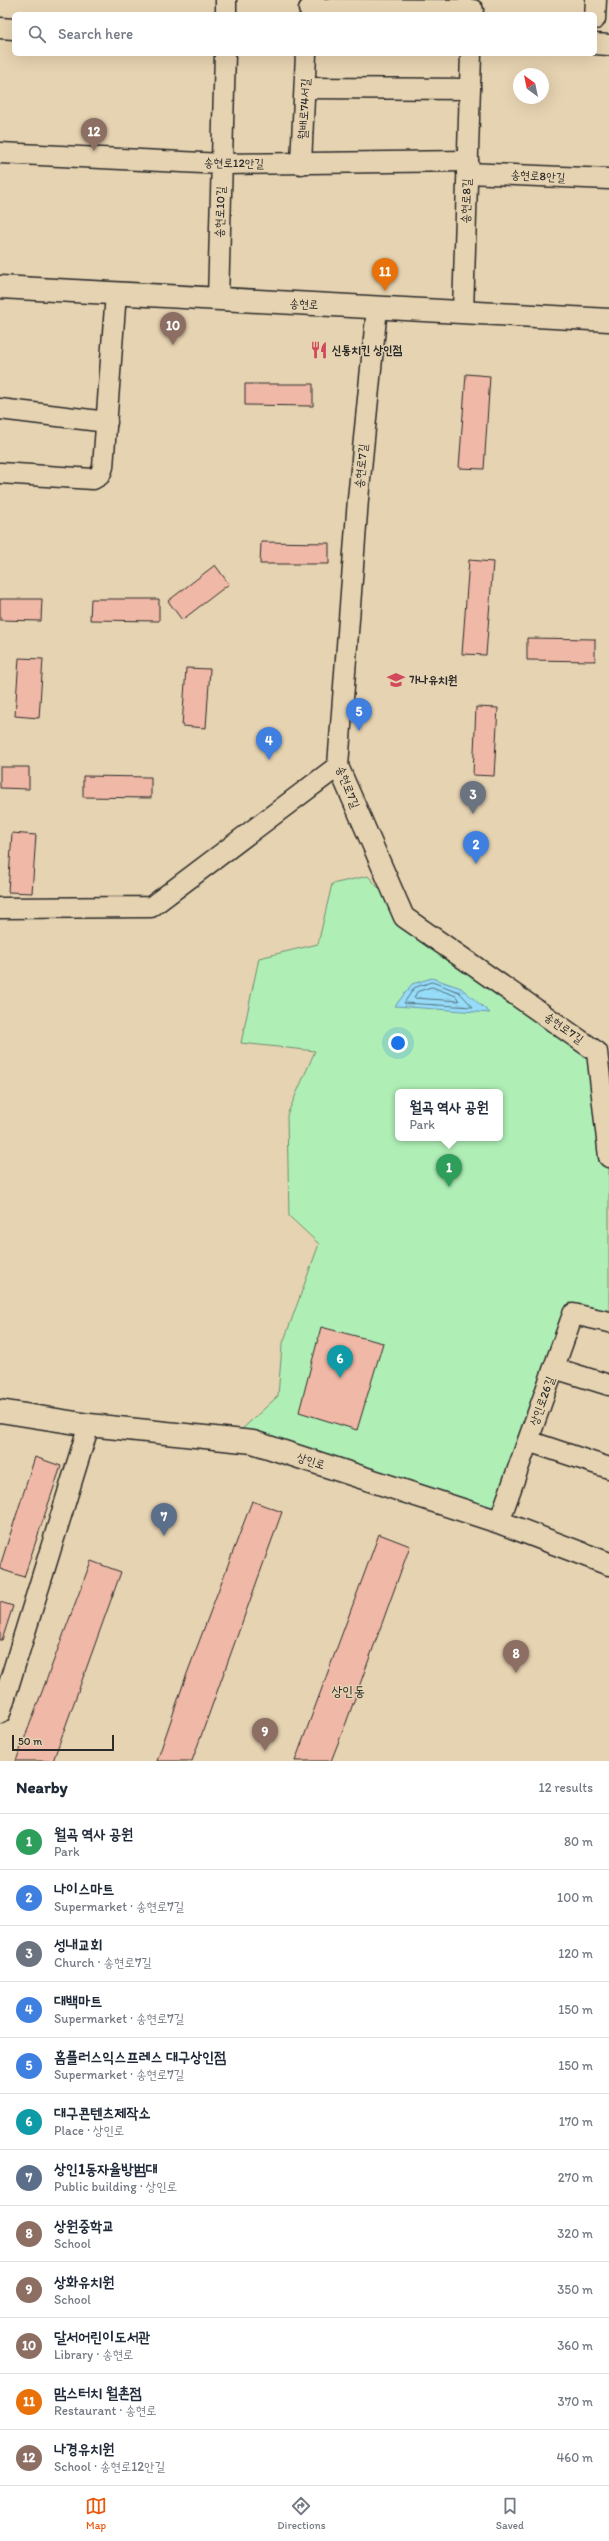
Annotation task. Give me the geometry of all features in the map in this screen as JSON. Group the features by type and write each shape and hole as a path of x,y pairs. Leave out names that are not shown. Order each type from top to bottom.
{"main road":[{"name":"송현로","path":"0,287 609,320"},
{"name":"상인로","path":"0,1411 89,1425 253,1442 499,1522 609,1564"}],"street":[{"path":"226,0 226,12"},
{"path":"595,12 596,0"},
{"path":"309,8 473,8"},
{"path":"0,28 12,29"},
{"path":"597,44 609,45"},
{"name":"송현로10길","path":"218,299 225,56"},
{"name":"월배로74서길","path":"301,164 306,56"},
{"name":"송현로8길","path":"463,312 471,56"},
{"path":"305,88 470,89"},
{"name":"송현로12안길","path":"0,153 222,164 468,167"},
{"name":"송현로8안길","path":"468,167 609,179"},
{"path":"0,473 93,478 100,475 103,467 107,422 116,293"},
{"name":"송현로7길","path":"377,308 358,498 338,766 404,917 597,1052 604,1075 609,1157"},
{"path":"0,409 107,422"},
{"path":"0,908 151,907 338,766"},
{"name":"상인로26길","path":"499,1522 573,1314 609,1322"},
{"path":"554,1368 609,1385"},
{"path":"0,1713 89,1425"},
{"path":"528,1441 609,1468"}],"green space":[{"path":"368,876 404,917 597,1052 609,1157 609,1322 573,1314 499,1522 239,1432 278,1396 282,1346 319,1244 289,1216 287,1115 315,1051 241,1043 259,958 318,944 332,884"}],"water":[{"path":"432,978 461,988 490,1013 395,1006 412,984"}],"building":[{"path":"466,374 490,376 484,469 459,468"},
{"path":"245,384 313,384 313,406 245,405"},
{"path":"261,542 329,543 329,564 260,564"},
{"path":"469,560 493,562 486,655 462,654"},
{"path":"215,565 229,584 182,620 168,601"},
{"path":"0,599 42,599 41,621 0,620"},
{"path":"91,599 159,599 159,621 90,620"},
{"path":"527,638 595,639 595,661 527,660"},
{"path":"19,658 43,659 39,718 15,716"},
{"path":"186,668 210,669 206,728 182,726"},
{"path":"476,707 498,708 494,776 473,775"},
{"path":"0,767 29,767 29,789 0,788"},
{"path":"83,776 151,777 151,798 83,797"},
{"path":"12,833 36,835 32,893 8,892"},
{"path":"321,1327 383,1343 357,1430 299,1412"},
{"path":"35,1457 61,1466 24,1577 0,1569 0,1566"},
{"path":"252,1501 282,1512 192,1761 157,1761 185,1679"},
{"path":"379,1534 410,1546 346,1723 331,1761 295,1761"},
{"path":"91,1561 121,1572 53,1761 16,1761"},
{"path":"0,1602 13,1606 2,1640 0,1640"}],"place":[{"name":"나경유치원","path":"94,151"},
{"name":"맘스터치 월촌점","path":"385,291"},
{"name":"달서어린이도서관","path":"173,345"},
{"name":"신통치킨 상인점","path":"319,350"},
{"name":"가나유치원","path":"396,680"},
{"name":"홈플러스익스프레스 대구상인점","path":"359,731"},
{"name":"대백마트","path":"269,760"},
{"name":"성내교회","path":"473,814"},
{"name":"나이스마트","path":"476,864"},
{"name":"월곡 역사 공원","path":"449,1187"},
{"name":"대구콘텐츠제작소","path":"340,1378"},
{"name":"상인1동자율방범대","path":"164,1536"},
{"name":"상원중학교","path":"516,1673"},
{"name":"상화유치원","path":"265,1751"}],"district":[{"name":"상인동","path":"348,1691"}]}
